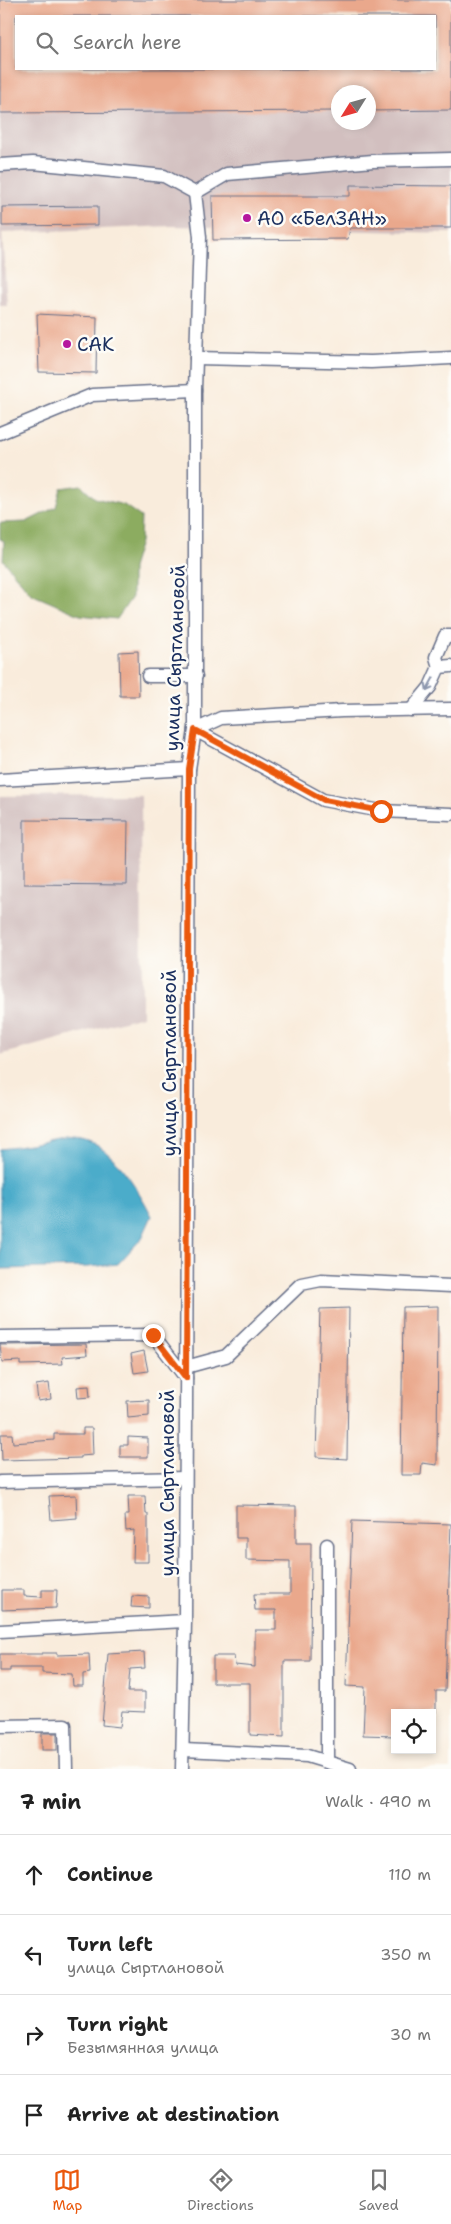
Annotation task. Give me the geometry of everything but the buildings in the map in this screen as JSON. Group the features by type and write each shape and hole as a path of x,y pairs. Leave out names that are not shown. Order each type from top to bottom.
{"street":[{"path":"0,165 33,163 164,176 195,194 228,174 373,161 451,159"},
{"name":"улица Сыртлановой","path":"182,1769 184,1750 185,1621 189,769 195,730 195,390 200,237 195,194"},
{"path":"196,358 371,362 451,358"},
{"path":"0,433 92,395 195,390"},
{"path":"411,710 445,666 436,657 445,636 451,636"},
{"path":"148,676 196,676"},
{"path":"195,730 221,718 342,711 451,709"},
{"path":"195,730 324,800 381,811 451,814"},
{"path":"0,780 189,769"},
{"path":"0,1336 153,1335 186,1373 226,1356 301,1284 321,1280 451,1286"},
{"path":"0,1482 185,1478"},
{"path":"327,1545 327,1762"},
{"path":"0,1631 185,1621"},
{"path":"0,1726 65,1725 66,1769"},
{"path":"184,1750 307,1756 350,1769"}],"shaded area":[{"name":"АО «БелЗАН»","path":"0,0 451,0 451,233 172,226 2,233 7,305 0,305"},
{"path":"141,795 142,1016 0,1055 0,796"}],"green space":[{"path":"81,485 95,498 124,505 141,517 140,542 132,568 132,597 117,619 80,615 31,594 3,560 4,541 0,539 0,523 26,522 56,507 61,488"}],"water":[{"path":"75,1138 96,1145 107,1153 115,1160 136,1187 152,1216 142,1238 118,1264 88,1267 0,1269 0,1149"}],"place":[{"name":"АО «БелЗАН»","path":"247,218"},
{"name":"САК","path":"67,344"}],"route":[{"path":"153,1335 186,1378 189,769 195,730 324,800 381,811"}]}
